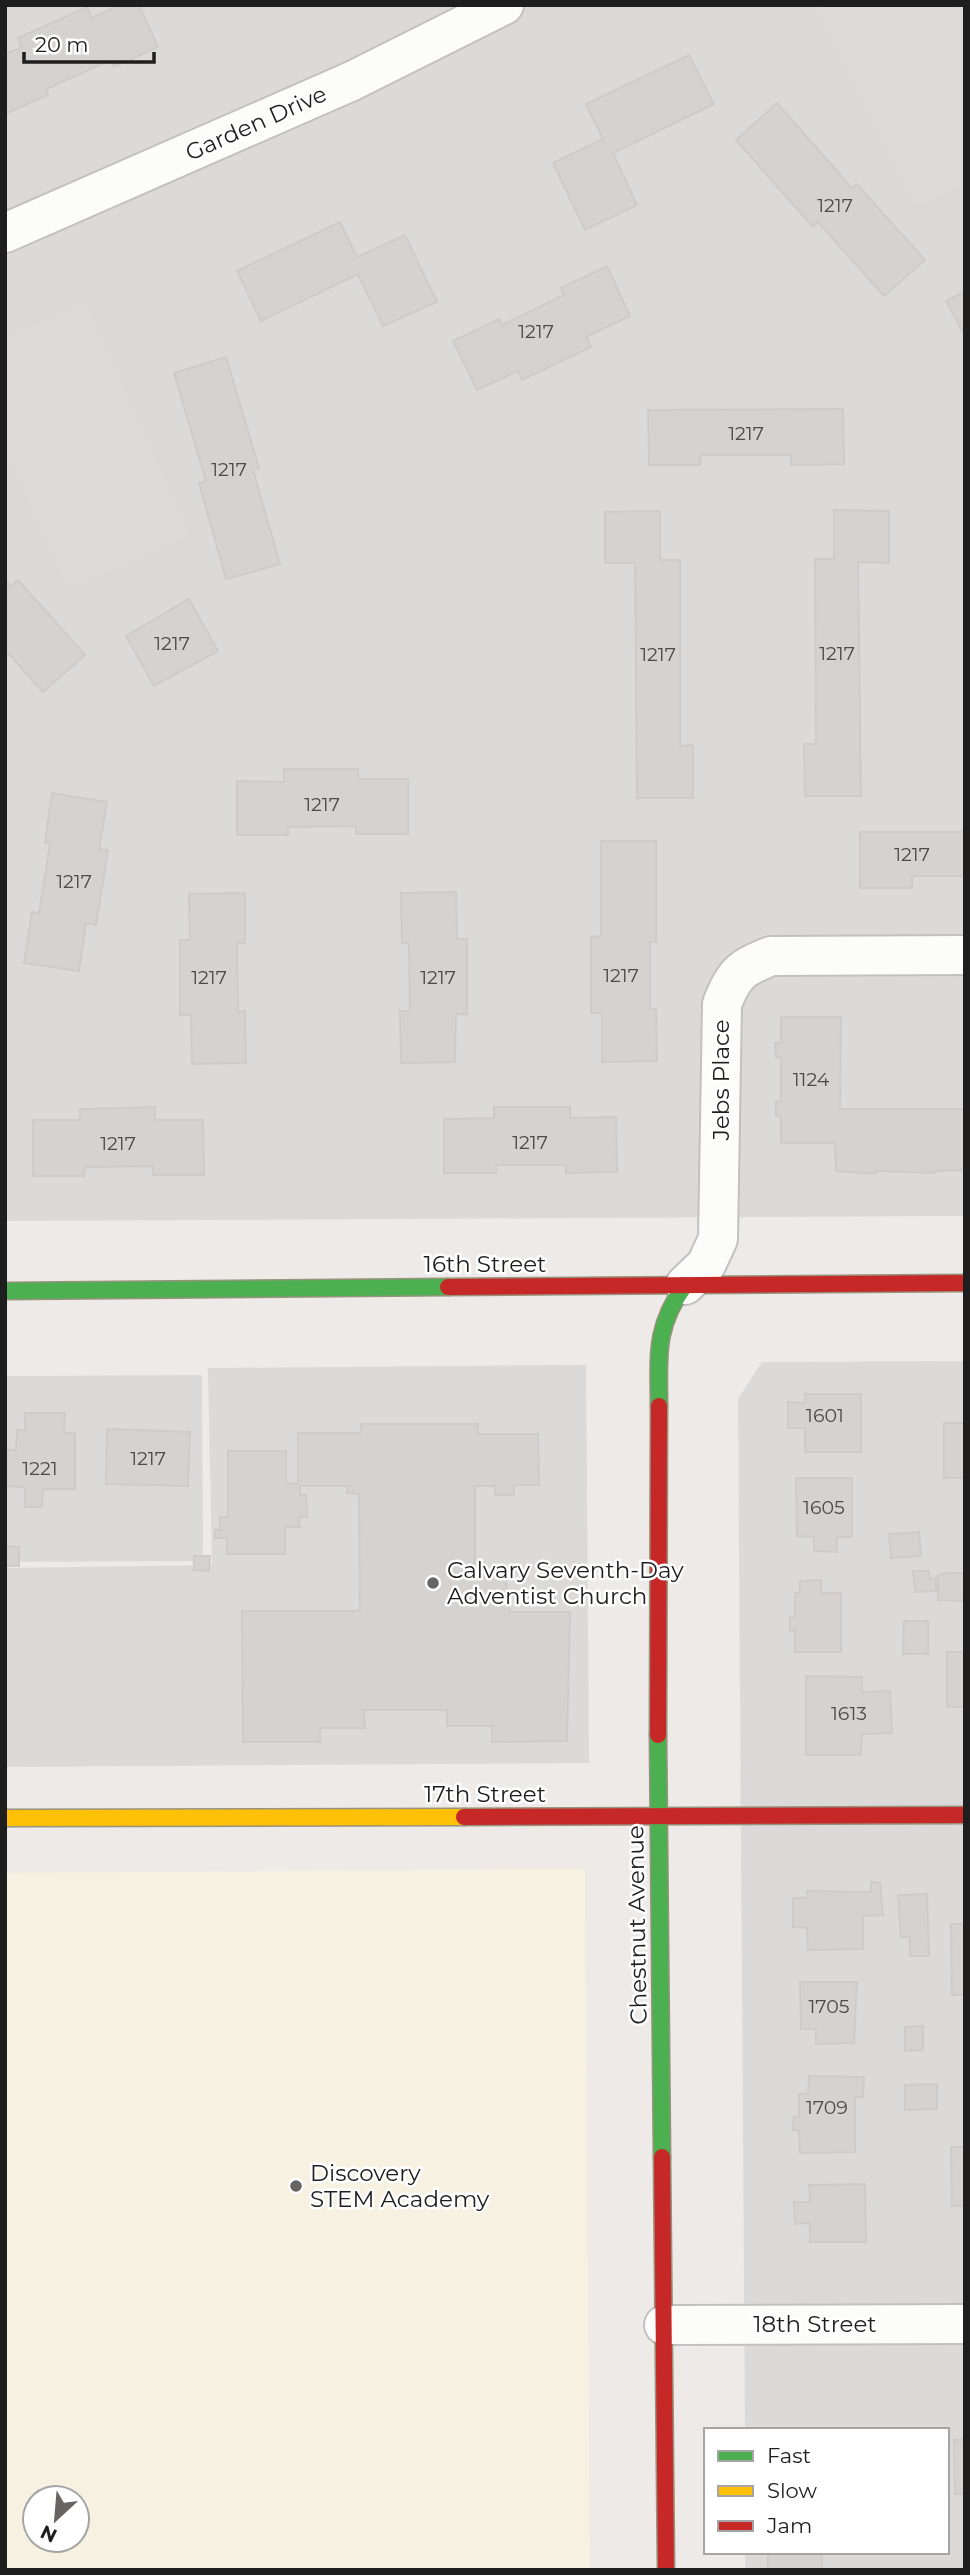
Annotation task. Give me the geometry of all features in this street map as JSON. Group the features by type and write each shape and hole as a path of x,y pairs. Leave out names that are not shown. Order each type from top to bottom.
{"street":[{"name":"Garden Drive","path":"5,233 352,81 504,5"},
{"name":"Jebs Place","path":"685,1285 706,1265 718,1239 722,1004 731,981 744,967 771,956 965,955"},
{"name":"16th Street","path":"5,1291 965,1283"},
{"name":"Chestnut Avenue","path":"666,2570 658,1817 659,1345 667,1310 685,1285"},
{"name":"17th Street","path":"5,1818 965,1815"},
{"name":"18th Street","path":"664,2325 965,2324"}],"shaded area":[{"path":"5,5 965,5 965,1216 5,1221"},
{"path":"816,5 956,5 965,22 965,182 917,205"},
{"path":"84,304 188,534 69,587 5,444 5,340"},
{"path":"965,1361 965,2570 745,2570 745,2554 949,2554 949,2428 745,2428 738,1399 762,1362"},
{"path":"586,1365 589,1763 5,1767 5,1568 212,1565 208,1368"},
{"path":"202,1375 203,1561 5,1562 5,1376"},
{"name":"Discovery STEM Academy","path":"585,1869 590,2570 5,2570 5,1873"}],"building":[{"path":"119,5 139,5 158,47 114,67 111,60 46,89 48,95 5,114 5,54 22,47 18,38 87,7 92,18"},
{"path":"689,55 714,104 613,153 637,205 585,230 553,163 603,139 586,104"},
{"path":"777,103 852,188 857,184 925,260 884,296 818,222 813,227 736,140"},
{"path":"340,222 357,257 405,235 437,302 383,326 358,274 261,321 237,271"},
{"path":"607,266 630,316 586,337 591,347 522,380 518,371 477,390 453,341 499,319 502,325 564,295 561,288"},
{"path":"965,291 965,336 946,301"},
{"path":"226,357 259,468 253,470 280,564 226,579 199,483 206,481 174,373"},
{"path":"843,409 844,464 791,465 791,455 701,455 700,465 649,465 648,410"},
{"path":"834,510 889,511 889,563 858,562 861,796 805,796 804,744 816,744 815,559 834,559"},
{"path":"660,511 660,560 680,560 680,746 693,745 693,798 637,798 635,563 605,563 605,512"},
{"path":"5,580 11,587 18,580 85,655 43,692 5,650"},
{"path":"189,599 218,651 154,686 126,636"},
{"path":"284,769 358,769 358,779 408,779 408,834 356,834 356,826 288,827 288,835 237,835 237,781 284,782"},
{"path":"52,793 107,802 99,849 108,850 96,925 86,923 79,971 24,963 32,912 39,913 50,844 45,843"},
{"path":"860,832 965,832 965,876 912,876 912,888 860,888"},
{"path":"601,841 656,841 656,942 650,942 650,1009 656,1009 657,1061 602,1062 602,1013 591,1013 591,937 601,936"},
{"path":"456,892 457,939 467,939 467,1014 456,1014 455,1062 401,1063 400,1011 410,1011 409,943 402,943 401,893"},
{"path":"245,893 245,943 237,943 238,1012 245,1011 246,1063 192,1064 191,1015 180,1015 180,940 190,940 189,894"},
{"path":"781,1017 841,1017 840,1109 965,1109 965,1170 935,1173 875,1171 875,1174 836,1171 835,1143 781,1143 781,1117 776,1116 776,1101 781,1102 781,1057 776,1057 775,1043 781,1043"},
{"path":"155,1107 155,1120 203,1120 204,1175 153,1175 153,1166 85,1167 84,1176 33,1176 33,1120 80,1120 80,1109"},
{"path":"494,1107 570,1107 570,1118 616,1117 617,1172 566,1173 566,1165 496,1165 496,1173 444,1173 444,1119 494,1118"},
{"path":"805,1394 861,1394 861,1452 805,1452 805,1428 788,1428 788,1402 805,1403"},
{"path":"25,1413 65,1413 64,1433 75,1433 75,1489 43,1489 42,1507 25,1507 25,1487 5,1486 5,1450 16,1450 17,1430 25,1430"},
{"path":"944,1423 965,1423 965,1478 944,1478"},
{"name":"Calvary Seventh-Day Adventist Church","path":"361,1424 478,1424 478,1434 538,1434 539,1485 514,1485 514,1495 495,1495 496,1486 475,1486 475,1574 505,1574 510,1612 570,1612 567,1741 492,1742 492,1726 447,1726 447,1710 364,1710 365,1728 320,1728 320,1742 243,1742 242,1611 360,1611 359,1494 347,1493 348,1486 300,1486 300,1495 306,1495 307,1517 299,1517 300,1527 285,1527 285,1554 227,1554 227,1538 215,1538 215,1530 220,1530 220,1517 228,1517 228,1451 286,1451 286,1483 298,1484 298,1433 361,1433"},
{"path":"107,1429 190,1432 188,1486 106,1484"},
{"path":"796,1478 852,1478 852,1537 837,1537 837,1552 814,1551 814,1537 797,1536"},
{"path":"919,1532 921,1556 891,1558 889,1534"},
{"path":"5,1546 19,1547 19,1566 5,1566"},
{"path":"194,1556 210,1556 209,1571 194,1570"},
{"path":"913,1571 929,1571 930,1579 936,1578 936,1591 915,1592"},
{"path":"965,1573 965,1601 938,1600 938,1575"},
{"path":"821,1580 821,1593 841,1593 841,1652 795,1652 795,1630 790,1631 790,1618 795,1617 795,1593 800,1593 800,1581"},
{"path":"904,1621 928,1621 928,1654 903,1654"},
{"path":"947,1652 965,1652 965,1707 947,1707"},
{"path":"806,1676 862,1677 862,1692 890,1691 892,1733 862,1734 861,1755 806,1755"},
{"path":"871,1882 880,1883 883,1915 863,1916 863,1949 808,1950 807,1928 793,1927 793,1898 808,1898 807,1891 871,1892"},
{"path":"927,1894 929,1956 910,1956 910,1937 901,1937 898,1895"},
{"path":"951,1924 965,1924 965,1995 952,1995"},
{"path":"800,1982 857,1982 854,2043 816,2044 816,2029 801,2029"},
{"path":"923,2026 923,2050 905,2051 905,2027"},
{"path":"809,2076 864,2077 863,2097 855,2097 855,2152 800,2153 799,2130 793,2130 794,2117 799,2117 799,2094 808,2094"},
{"path":"937,2084 937,2109 905,2110 905,2085"},
{"path":"951,2147 965,2147 965,2206 952,2206"},
{"path":"865,2184 866,2242 810,2242 810,2223 795,2224 794,2202 810,2202 809,2185"},
{"path":"954,2440 965,2440 965,2494 955,2494"},
{"path":"768,2554 822,2554 822,2570 768,2570"}],"traffic: fast":[{"path":"659,1406 659,1357 663,1329 675,1300 685,1285"},
{"path":"5,1291 448,1287"},
{"path":"658,1735 662,2157"}],"traffic: slow":[{"path":"5,1818 464,1817"}],"traffic: jam":[{"path":"448,1287 965,1283"},
{"path":"658,1735 659,1406"},
{"path":"464,1817 965,1815"},
{"path":"662,2157 666,2570"}],"place":[{"name":"Calvary Seventh-Day Adventist Church","path":"433,1583"},
{"name":"Discovery STEM Academy","path":"296,2186"}]}
